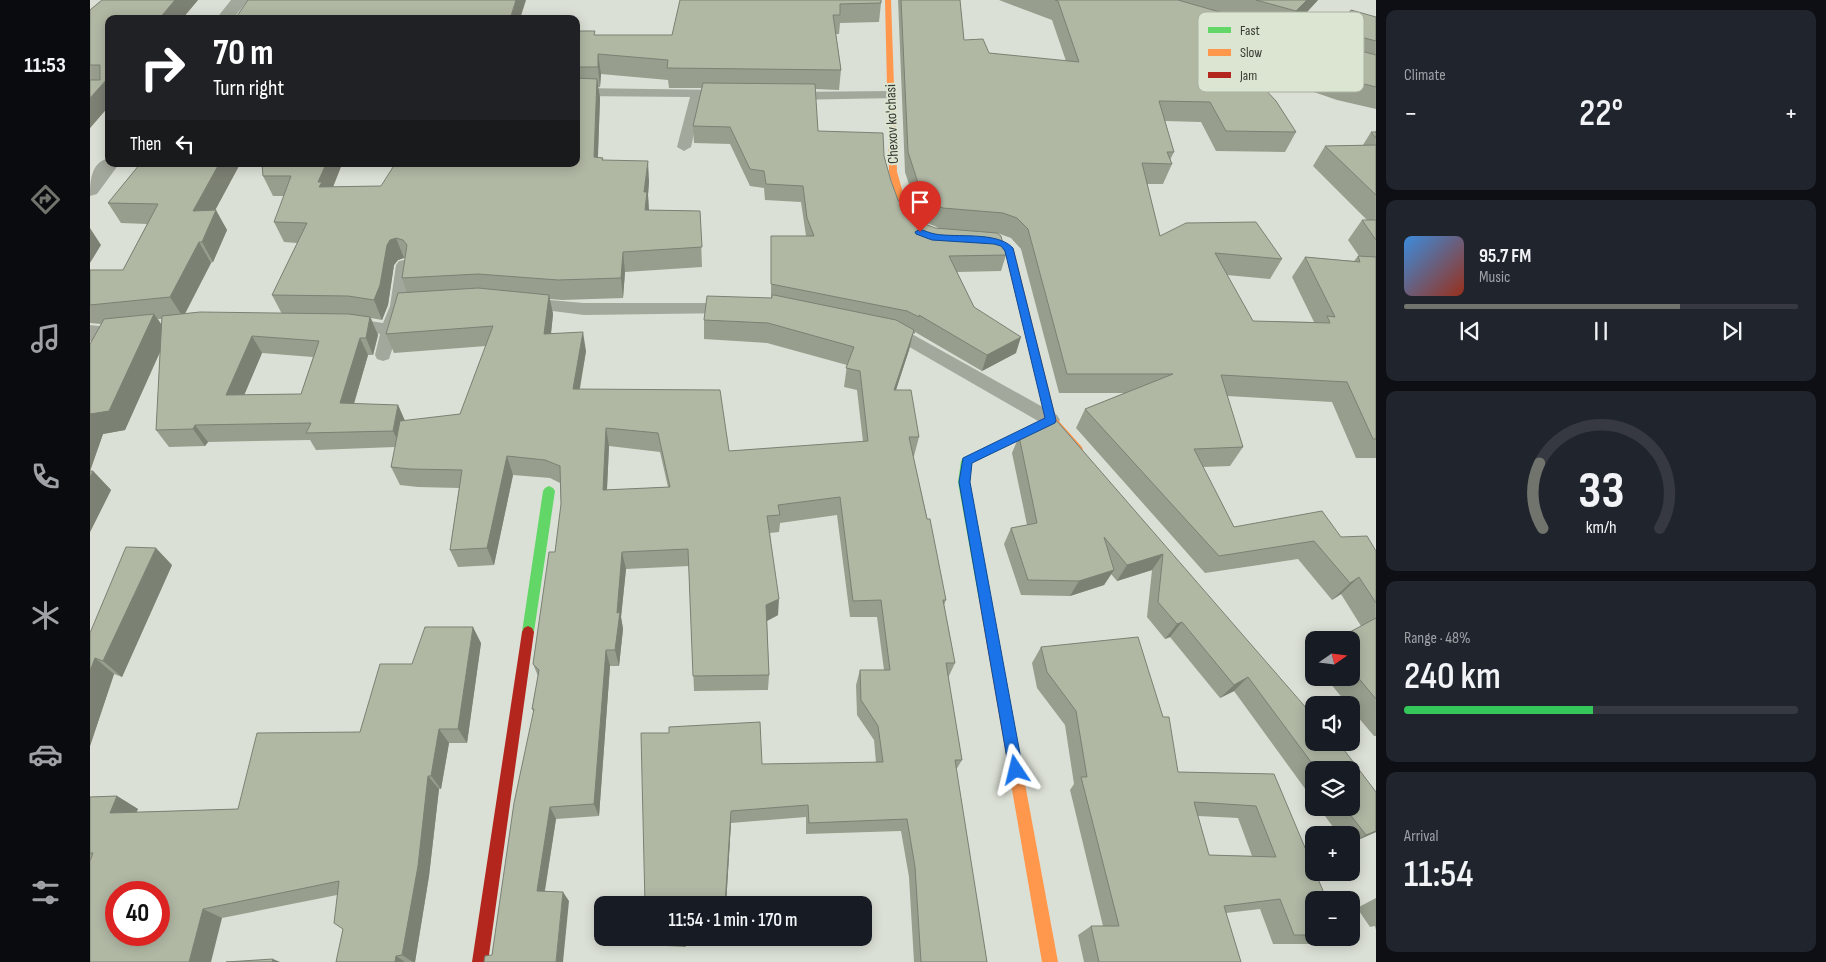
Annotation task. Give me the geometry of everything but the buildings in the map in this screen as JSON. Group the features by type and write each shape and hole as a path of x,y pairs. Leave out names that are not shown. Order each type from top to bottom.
{"street":[{"path":"227,15 240,0"},
{"name":"Chexov ko'chasi","path":"888,0 894,172 898,198 912,225 920,232 932,237"},
{"path":"90,190 107,167"},
{"path":"950,238 994,241 1004,244 1010,250 1051,420 1083,456"},
{"path":"90,366 105,340 102,332"},
{"path":"1050,962 964,482 967,461 1051,420"},
{"path":"480,962 549,491"}],"lane":[{"path":"580,92 736,95"},
{"path":"684,147 698,94"},
{"path":"774,96 892,95"},
{"path":"383,355 389,329 398,306 404,265"},
{"path":"512,302 584,309 744,308"},
{"path":"398,306 418,305"},
{"path":"338,324 357,324 389,329"},
{"path":"878,329 897,333 1051,420"}],"traffic: fast":[{"path":"985,600 964,482 967,461 1051,420"},
{"path":"528,632 549,491"}],"traffic: slow":[{"path":"888,0 893,172 905,214 921,233"},
{"path":"966,239 995,242 1009,250 1051,420 1078,450"},
{"path":"985,600 1050,962"}],"traffic: jam":[{"path":"1364,68 1376,72"},
{"path":"480,962 528,632"}],"route":[{"path":"920,232 932,237 994,241 1004,244 1010,250 1051,420 967,461 964,482 1016,770"}]}
